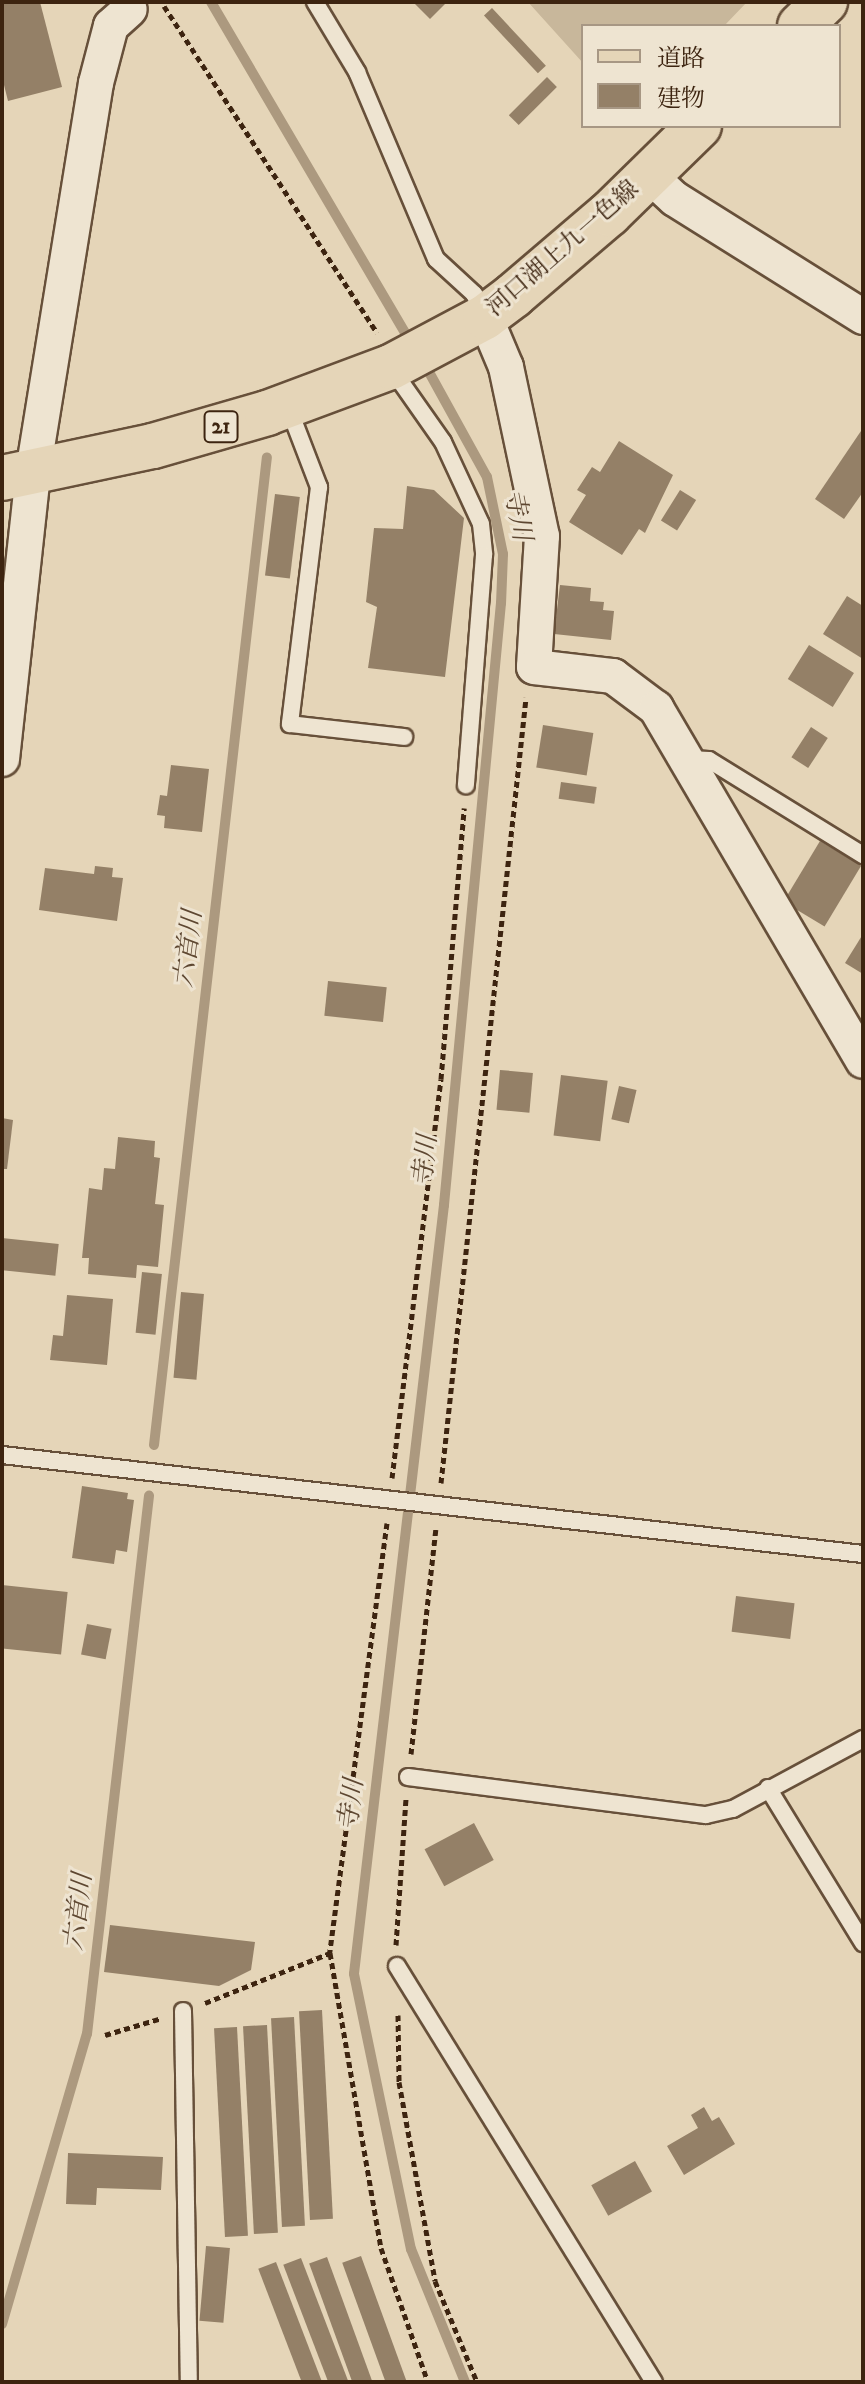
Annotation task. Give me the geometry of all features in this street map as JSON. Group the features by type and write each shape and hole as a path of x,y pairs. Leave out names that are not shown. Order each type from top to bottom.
{"main road":[{"path":"802,24 825,2"},
{"name":"河口湖上九一色線","path":"17,475 153,446 288,407 474,324 649,175 697,128"}],"street":[{"path":"2,759 17,475 96,83 111,26 146,6"},
{"path":"649,175 675,199 863,317"},
{"path":"474,324 506,367 542,536 534,667 613,676 656,708 863,1061"}],"lane":[{"path":"315,2 357,72 436,259 474,294 474,324"},
{"path":"392,358 443,442 481,524 484,555 466,785"},
{"path":"288,407 319,487 290,724 404,737"},
{"path":"688,759 709,760 863,855"},
{"path":"2,1455 863,1554"},
{"path":"408,1777 706,1815 733,1809 863,1739"},
{"path":"768,1788 863,1943"},
{"path":"397,1966 654,2382"},
{"path":"183,2011 189,2382"}],"path":[{"path":"146,6 392,358"},
{"path":"477,2382 435,2281 399,2082 395,1934 434,1504 523,719 534,667"},
{"path":"428,2382 381,2248 330,1953 393,1500 441,1079 466,785"},
{"path":"105,2035 183,2011 330,1953"}],"shaded area":[{"path":"528,2 747,2 726,24 581,24 581,61"}],"building":[{"path":"2,2 40,2 62,87 8,101 2,77"},
{"path":"413,2 447,2 430,19"},
{"path":"492,8 546,66 538,73 484,16"},
{"path":"547,77 557,87 519,125 509,115"},
{"path":"863,428 863,492 844,519 815,499"},
{"path":"619,441 673,475 645,533 639,529 622,555 569,522 586,495 577,490 592,467 600,472"},
{"path":"407,486 434,490 464,518 445,677 368,668 377,607 366,602 374,528 403,529"},
{"path":"680,490 696,500 677,531 661,521"},
{"path":"275,494 300,497 290,578 265,575"},
{"path":"560,585 591,588 590,601 604,602 603,610 614,611 611,640 554,634"},
{"path":"847,596 863,606 863,659 823,634"},
{"path":"809,645 854,673 833,707 788,679"},
{"path":"543,725 593,733 587,775 536,767"},
{"path":"811,727 828,738 808,768 791,757"},
{"path":"171,765 209,769 202,832 164,828 165,816 157,815 160,795 167,796"},
{"path":"561,782 597,787 594,804 559,799"},
{"path":"820,841 861,866 825,927 783,902"},
{"path":"95,866 113,868 112,877 123,878 117,921 39,910 45,868 94,874"},
{"path":"863,934 863,974 845,963"},
{"path":"328,981 387,987 383,1022 324,1016"},
{"path":"500,1070 533,1073 529,1113 497,1110"},
{"path":"561,1075 608,1081 600,1141 554,1136"},
{"path":"619,1086 637,1090 629,1123 611,1119"},
{"path":"2,1118 13,1120 7,1169 2,1169"},
{"path":"118,1137 155,1141 154,1157 160,1158 155,1204 164,1205 158,1267 137,1265 136,1278 88,1274 89,1258 82,1258 89,1188 102,1190 104,1168 115,1169"},
{"path":"2,1238 59,1244 55,1276 2,1270"},
{"path":"142,1272 162,1274 156,1335 136,1333"},
{"path":"181,1292 204,1294 196,1380 174,1378"},
{"path":"67,1295 113,1299 107,1365 50,1360 53,1335 63,1336"},
{"path":"82,1486 128,1493 127,1499 134,1500 127,1552 116,1550 114,1564 72,1558"},
{"path":"2,1585 68,1592 61,1655 2,1648"},
{"path":"736,1596 795,1603 790,1639 732,1632"},
{"path":"87,1624 112,1629 106,1659 81,1654"},
{"path":"474,1823 494,1860 444,1886 425,1849"},
{"path":"110,1925 255,1942 251,1970 219,1986 104,1972"},
{"path":"322,2010 333,2219 310,2220 299,2011"},
{"path":"294,2017 305,2226 282,2227 271,2018"},
{"path":"267,2025 278,2233 254,2234 243,2026"},
{"path":"237,2027 248,2236 225,2237 214,2028"},
{"path":"704,2107 712,2121 719,2117 735,2144 684,2175 667,2146 698,2128 691,2115"},
{"path":"68,2153 163,2157 161,2190 97,2188 96,2205 66,2204"},
{"path":"635,2161 652,2192 608,2216 591,2185"},
{"path":"206,2246 230,2248 223,2323 199,2321"},
{"path":"361,2256 407,2382 386,2382 342,2263"},
{"path":"327,2257 372,2382 352,2382 309,2263"},
{"path":"301,2258 349,2382 328,2382 283,2265"},
{"path":"276,2262 322,2381 302,2382 258,2269"}],"waterway":[{"name":"寺川","path":"211,2 413,346"},
{"name":"寺川","path":"424,363 487,477 503,554 501,603 444,1205 354,1974 411,2249 465,2382"},
{"name":"六首川","path":"154,1445 267,457"},
{"name":"六首川","path":"2,2324 87,2034 149,1496"}]}
